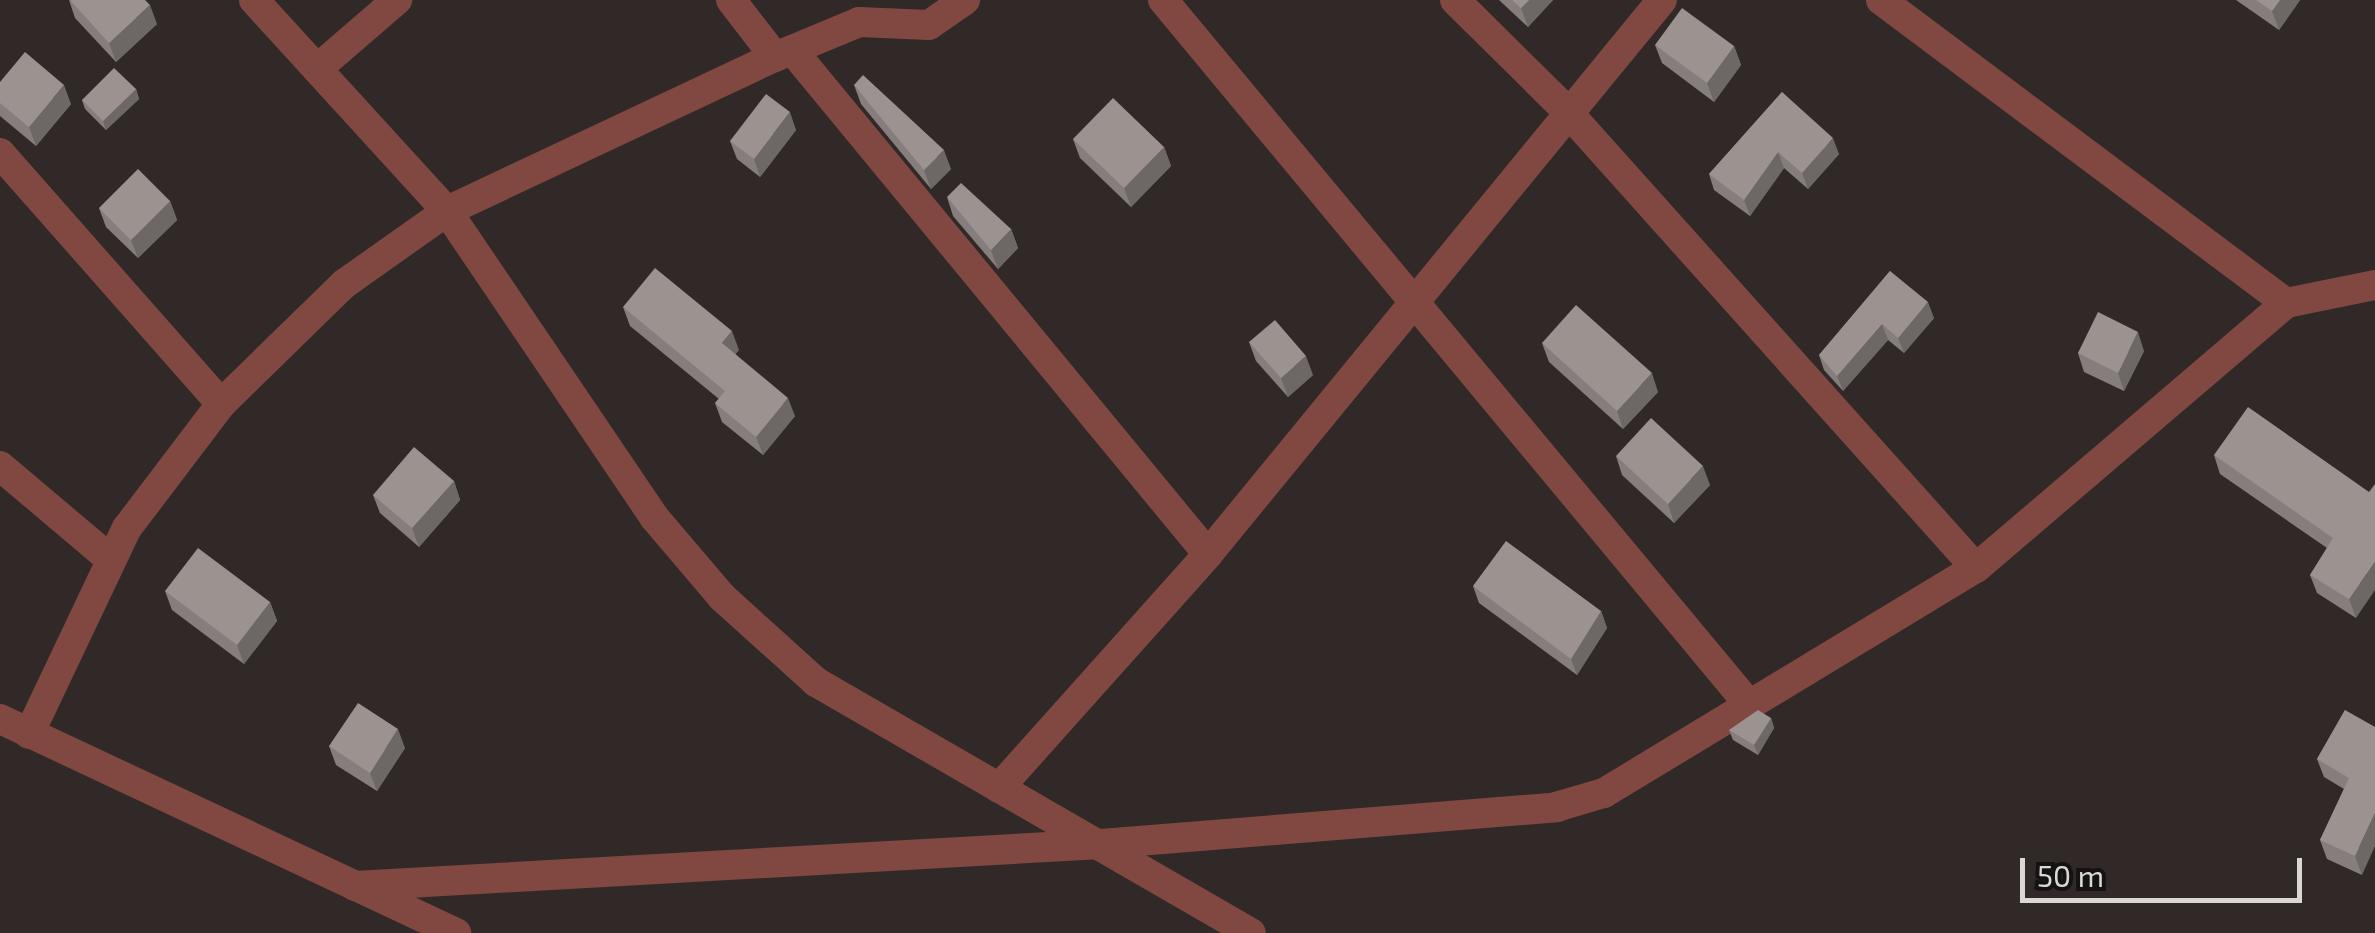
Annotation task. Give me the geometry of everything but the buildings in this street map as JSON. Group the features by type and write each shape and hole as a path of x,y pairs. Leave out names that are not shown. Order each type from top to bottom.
{"street":[{"path":"254,0 447,211 654,516 722,597 816,682 1252,933"},
{"path":"317,69 397,0"},
{"path":"731,0 784,54 1208,554"},
{"path":"908,0 929,25"},
{"path":"30,734 109,558 221,404 291,327 447,211 859,22 929,25 964,0"},
{"path":"1163,0 1412,294 1746,701"},
{"path":"1455,0 1565,109 1976,568"},
{"path":"999,788 1208,554 1412,294 1565,109 1662,0"},
{"path":"1881,0 2286,303"},
{"path":"0,153 221,404"},
{"path":"355,886 1102,844 1556,807 1653,768 1746,701 1976,568 2286,303 2375,285"},
{"path":"0,466 109,558"},
{"path":"0,718 456,933"}]}
